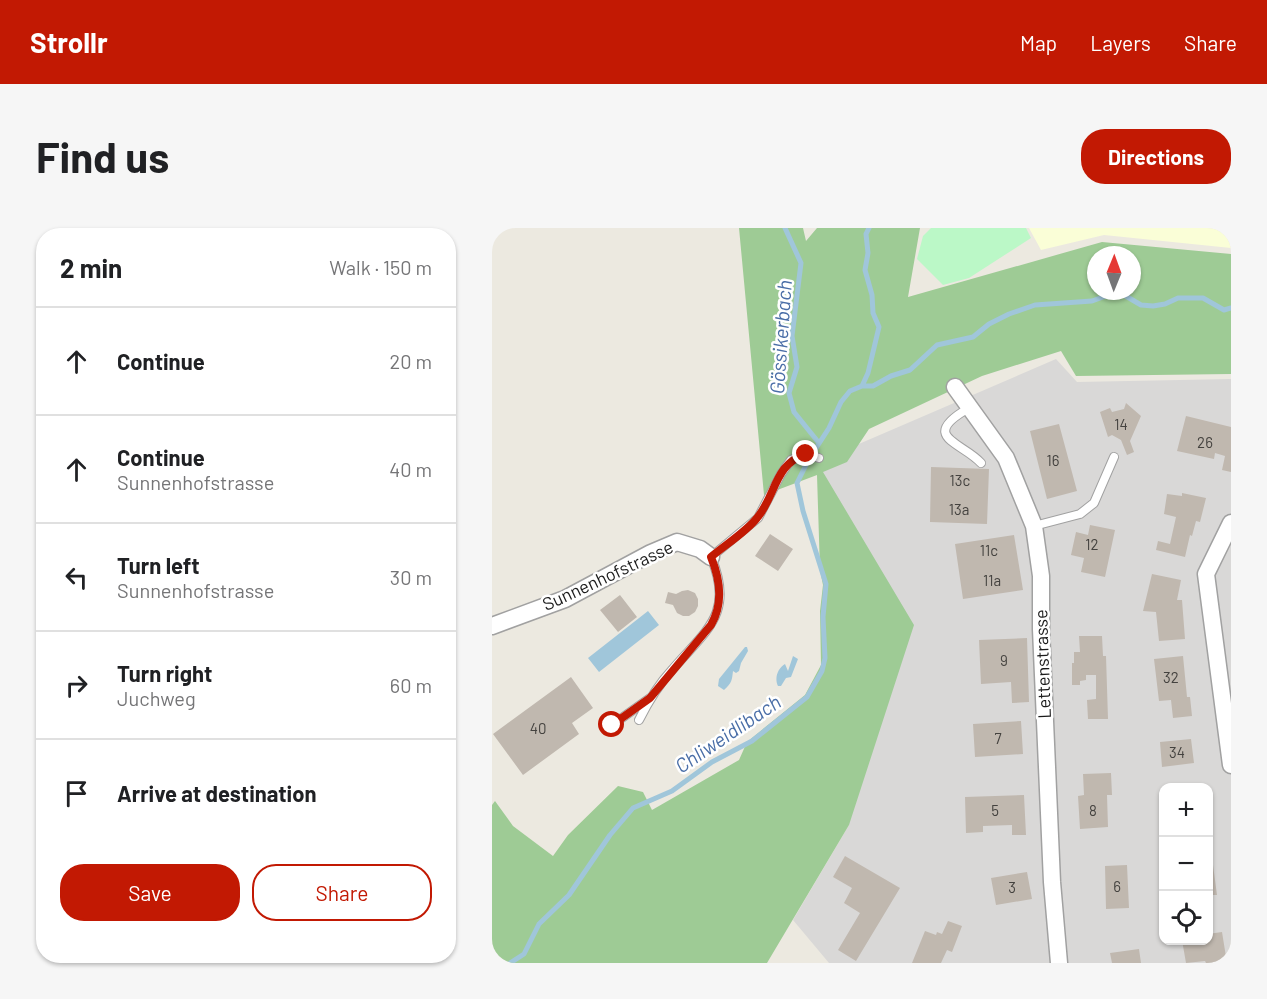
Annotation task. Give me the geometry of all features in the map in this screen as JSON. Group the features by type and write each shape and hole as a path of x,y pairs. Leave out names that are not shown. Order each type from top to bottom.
{"street":[{"name":"Lettenstrasse","path":"955,387 1006,458 1034,526 1041,576 1052,882 1059,963"},
{"path":"1231,522 1206,574 1231,765"},
{"name":"Sunnenhofstrasse","path":"492,626 565,599 676,543 700,549 711,557"}],"lane":[{"path":"969,408 952,418 946,430 946,437 955,446 972,453 981,463"},
{"path":"639,720 650,698 702,638 717,615 720,601 719,581 711,557 758,518 791,460 806,454 819,458"},
{"path":"1034,526 1080,514 1094,503 1114,457"},
{"path":"612,725 650,698"}],"shaded area":[{"path":"1029,228 1231,228 1231,248 1104,235 1041,250"},
{"path":"1056,359 1077,382 1231,379 1231,963 829,963 793,920 849,825 817,462"}],"green space":[{"path":"739,228 803,228 806,241 817,228 920,228 908,297 1087,246 1087,300 1141,300 1141,246 1088,246 1102,242 1231,254 1231,374 1076,376 1061,351 982,376 869,429 847,462 823,472 914,625 849,825 767,963 492,963 492,805 495,801 513,826 553,856 568,835 618,786 643,792 652,810 739,760 747,742 805,695 821,665 820,611 823,585 820,570 817,475 764,495"},
{"path":"931,228 1026,228 1031,238 969,278 943,285 917,259 923,236"}],"water":[{"path":"648,611 659,625 599,672 588,658"},
{"path":"745,647 748,651 739,671 736,673 733,671 731,681 724,690 718,686 719,679"},
{"path":"793,656 798,659 791,677 786,678 781,686 778,686 776,680 779,671 785,664 788,671"}],"building":[{"path":"1126,403 1141,416 1130,441 1134,452 1127,455 1121,440 1112,435 1108,437 1100,412 1110,408 1112,412 1124,409"},
{"path":"1186,416 1231,427 1231,472 1222,470 1225,456 1215,453 1214,459 1177,451"},
{"path":"1059,424 1077,491 1047,499 1030,431"},
{"path":"931,467 989,469 987,524 930,522"},
{"path":"1182,493 1206,498 1200,522 1196,521 1192,536 1190,535 1185,557 1156,550 1158,541 1170,544 1176,517 1164,514 1167,494 1182,496"},
{"path":"1090,525 1115,530 1105,577 1081,572 1084,558 1071,555 1076,532 1088,535"},
{"path":"770,534 793,549 778,571 755,556"},
{"path":"1014,535 1023,590 963,599 955,544"},
{"path":"1152,574 1181,580 1177,600 1182,600 1185,639 1159,641 1156,612 1143,611"},
{"path":"688,590 695,593 698,606 689,616 683,616 677,613 673,605 665,603 668,592 676,594"},
{"path":"620,595 637,617 618,632 600,610"},
{"path":"1079,636 1102,636 1103,656 1106,656 1108,719 1088,719 1087,700 1096,699 1096,675 1086,675 1086,680 1080,681 1080,685 1072,685 1074,652 1080,652"},
{"path":"1027,638 1029,702 1012,703 1011,682 981,684 979,640"},
{"path":"1183,656 1187,697 1190,697 1192,716 1173,718 1171,700 1159,701 1154,659"},
{"path":"571,677 593,708 572,723 579,734 523,775 493,734"},
{"path":"1021,721 1023,754 975,757 973,724"},
{"path":"1191,739 1194,763 1162,767 1160,742"},
{"path":"1111,773 1112,795 1107,795 1108,827 1080,829 1078,796 1084,795 1083,774"},
{"path":"1024,795 1026,835 1012,835 1012,825 983,826 983,832 966,833 965,797"},
{"path":"845,856 900,888 856,961 838,950 860,913 844,903 852,888 833,877"},
{"path":"1127,865 1129,908 1106,909 1105,866"},
{"path":"1213,865 1217,895 1213,895"},
{"path":"1027,872 1032,899 996,905 991,878"},
{"path":"948,921 962,926 952,952 947,950 941,963 912,963 925,931 936,935 937,932 942,934"},
{"path":"1222,932 1227,963 1206,963 1205,961 1186,963 1183,945 1213,945 1213,933"},
{"path":"1139,949 1141,963 1112,963 1110,953"}],"waterway":[{"name":"Gössikerbach","path":"785,228 801,263 792,336 797,367 789,393 794,412 819,443"},
{"path":"862,386 868,373 879,327 873,313 872,295 865,270 868,253 866,234 869,228"},
{"name":"Chliweidlibach","path":"510,963 524,954 539,924 569,895 610,835 633,808 672,791 712,762 752,741 807,697 822,671 825,658 823,617 826,584 803,511 797,483 829,428 841,402 850,391 862,386 873,386 891,376 910,370 937,345 973,337 989,324 1035,305 1092,301 1114,293 1124,295 1141,305 1165,304 1178,298 1203,298 1224,310 1231,308"}],"route":[{"path":"612,725 650,698 702,638 717,615 720,601 719,581 711,557 758,518 791,460 806,454"}]}
